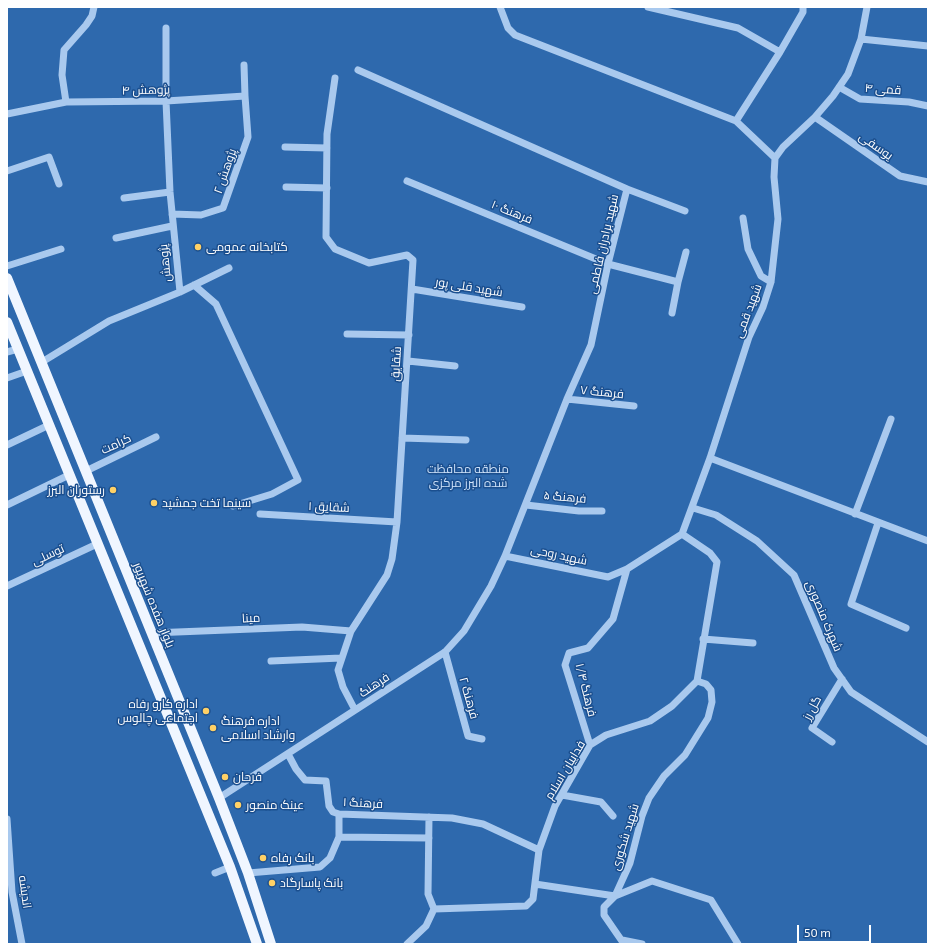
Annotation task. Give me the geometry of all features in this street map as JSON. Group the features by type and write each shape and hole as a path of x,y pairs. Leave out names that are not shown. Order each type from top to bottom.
{"main road":[{"name":"بلوار هفده شهریور","path":"7,278 219,798 248,873 271,944"},
{"path":"7,322 230,868 257,944"},
{"path":"230,868 244,862"}],"street":[{"path":"66,102 62,75 64,50 86,25 92,16 94,7"},
{"path":"500,7 508,28 514,35 640,83 714,114 736,121 775,158 783,147 815,117 848,74 861,40 867,7"},
{"path":"648,7 738,28 780,52"},
{"path":"736,121 780,52 803,12 803,7"},
{"name":"پژوهش","path":"42,362 109,322 180,292 172,226 170,192 166,101 166,28"},
{"path":"861,40 928,46"},
{"path":"244,65 245,96"},
{"name":"شهید برادران فاطمی","path":"358,70 627,189 608,264 591,345 567,399 505,556"},
{"name":"شقایق","path":"335,78 327,134 326,237 335,249 369,263 407,256 413,260 397,522 392,559 386,575 351,631 338,670 343,687 355,710"},
{"name":"قمی ۴","path":"839,87 860,99 909,102 928,106"},
{"name":"پژوهش ۴","path":"7,114 66,102 166,101 245,96"},
{"name":"پژوهش ۲","path":"172,214 201,215 223,208 248,137 245,96"},
{"name":"یوسفی","path":"815,117 900,176 928,182"},
{"path":"285,147 327,148"},
{"path":"7,170 49,157 59,184"},
{"name":"شهید قمی","path":"682,534 693,508 749,337 763,307 771,282 778,219 774,177 775,158"},
{"name":"فرهنگ ۱۰","path":"407,181 608,264 678,282"},
{"path":"286,187 326,188"},
{"path":"627,189 685,211"},
{"path":"124,198 170,192"},
{"path":"743,218 748,249 761,276 771,282"},
{"path":"116,238 172,226"},
{"path":"7,266 61,249"},
{"path":"672,313 686,252"},
{"path":"180,292 229,268"},
{"path":"194,285 216,304 298,480 272,494 233,506"},
{"name":"شهید قلی پور","path":"412,289 522,307"},
{"path":"347,334 409,335"},
{"path":"7,352 18,349"},
{"path":"408,361 455,366"},
{"path":"7,378 27,371"},
{"name":"فرهنگ ۷","path":"567,399 634,406"},
{"path":"855,514 891,419"},
{"path":"7,445 49,425"},
{"name":"کرامت","path":"86,471 156,437"},
{"path":"402,438 466,440"},
{"path":"710,458 928,541"},
{"path":"7,505 69,475"},
{"name":"فرهنگ ۵","path":"526,505 602,511"},
{"name":"شهرک منصوری","path":"693,508 716,515 757,541 794,575 834,668 852,692 928,742"},
{"name":"شقایق ۱","path":"260,514 397,522"},
{"path":"878,523 851,604 906,628"},
{"path":"627,568 682,534 710,553 717,562 703,639 698,681"},
{"name":"توسلی","path":"7,586 97,544"},
{"name":"شهید روحی","path":"505,556 608,577 627,568"},
{"name":"فرهنگ","path":"219,798 445,652 464,631 491,586 505,556"},
{"name":"فرهنگ ۱/۴","path":"590,745 565,666 569,653 588,648 613,619 627,568"},
{"name":"مینا","path":"152,633 302,627 351,631"},
{"path":"703,639 753,643"},
{"name":"فرهنگ ۲","path":"445,652 468,736 482,739"},
{"path":"271,661 341,658"},
{"name":"گل رز","path":"832,742 812,728 842,679"},
{"name":"فداییان اسلام","path":"434,909 526,906 533,899 538,850 555,806 590,745 606,735 650,721 672,706 698,681"},
{"name":"شهید شکوری","path":"623,942 604,915 604,907 615,896 630,863 642,816 649,798 664,776 685,755 708,718 712,702 711,690 706,684 698,681"},
{"name":"فرهنگ ۱","path":"288,754 304,780 326,781 329,806 333,812 339,814 452,818 483,824 538,850"},
{"path":"562,795 601,802 612,816"},
{"path":"248,873 320,867 330,858 339,837 339,814"},
{"path":"407,944 426,926 434,909 428,894 429,816"},
{"name":"اندیشه","path":"7,819 12,892 22,944"},
{"path":"339,837 429,838"},
{"path":"215,873 230,868"},
{"path":"535,884 615,896 652,881 710,900 738,944"},
{"path":"623,942 642,944"}],"green space":[{"name":"منطقه محافظت شده البرز مرکزی","path":"7,7 928,7 928,944 7,944"}],"place":[{"name":"کتابخانه عمومی","path":"198,247"},
{"name":"رستوران البرز","path":"113,490"},
{"name":"سینما تخت جمشید","path":"154,503"},
{"name":"اداره کارو رفاه اجتماعی چالوس","path":"206,711"},
{"name":"اداره فرهنگ وارشاد اسلامی","path":"213,728"},
{"name":"فرحان","path":"225,777"},
{"name":"عینک منصور","path":"238,805"},
{"name":"بانک رفاه","path":"263,858"},
{"name":"بانک پاسارگاد","path":"272,883"}]}
